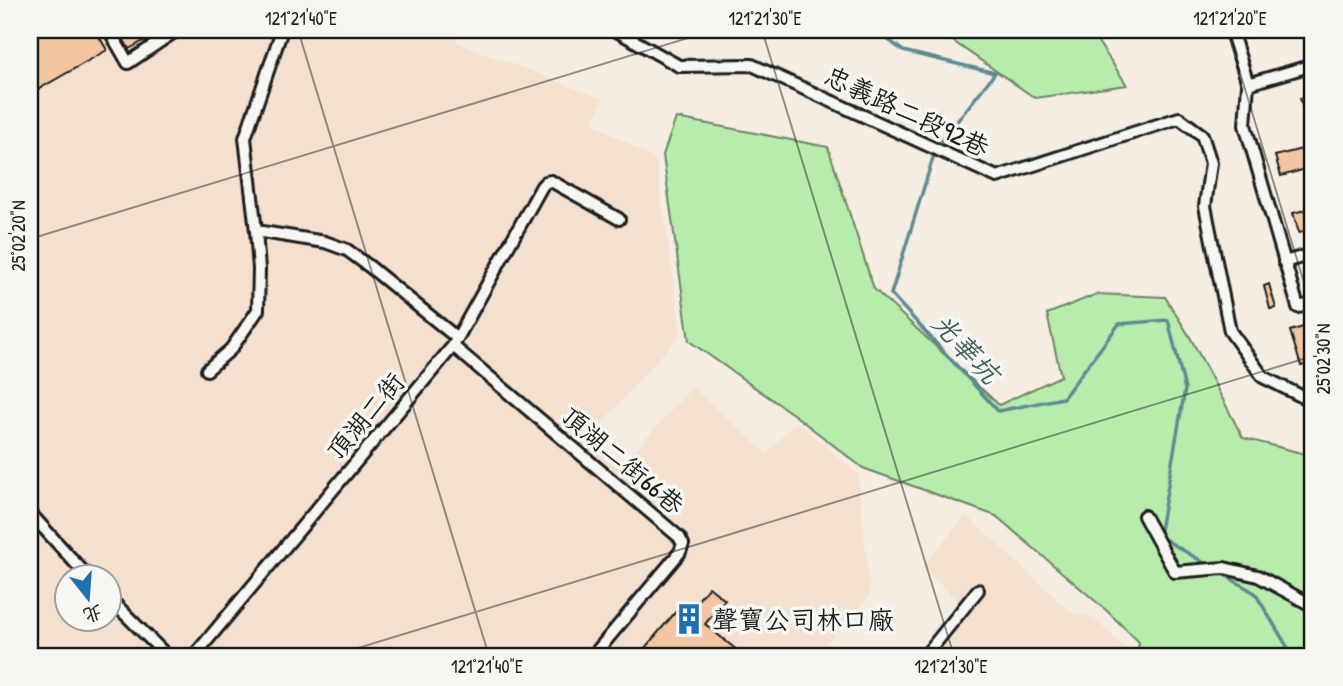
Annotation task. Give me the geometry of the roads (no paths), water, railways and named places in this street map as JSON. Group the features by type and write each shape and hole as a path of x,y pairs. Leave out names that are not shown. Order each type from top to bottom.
{"street":[{"path":"109,30 128,63 177,30"},
{"path":"207,370 231,349 258,310 259,269 245,138 282,30"},
{"name":"忠義路二段92巷","path":"615,30 678,66 752,65 997,177 1179,118 1202,135 1211,163 1205,206 1230,331 1263,377 1313,402"},
{"path":"1231,30 1248,84 1245,125 1284,262 1298,307 1313,304"},
{"path":"1248,84 1313,65"},
{"name":"頂湖二街","path":"194,656 455,342 542,186 551,181 619,219"},
{"path":"256,230 325,242 347,250 455,342"},
{"path":"1284,262 1313,254"},
{"name":"頂湖二街66巷","path":"455,342 679,537 683,544 680,552 593,656"},
{"path":"30,513 76,564"},
{"path":"1144,516 1175,572 1224,568 1258,576 1313,606"},
{"path":"925,656 978,590"},
{"path":"122,611 167,656"}],"waterway":[{"name":"光華坑","path":"876,30 903,51 995,73 936,148 891,294 998,411 1063,398 1119,324 1168,320 1185,389 1159,536 1208,565"},
{"name":"光華坑","path":"1218,571 1255,593 1291,653"}],"place":[{"name":"聲寶公司林口廠","path":"689,619"}]}
